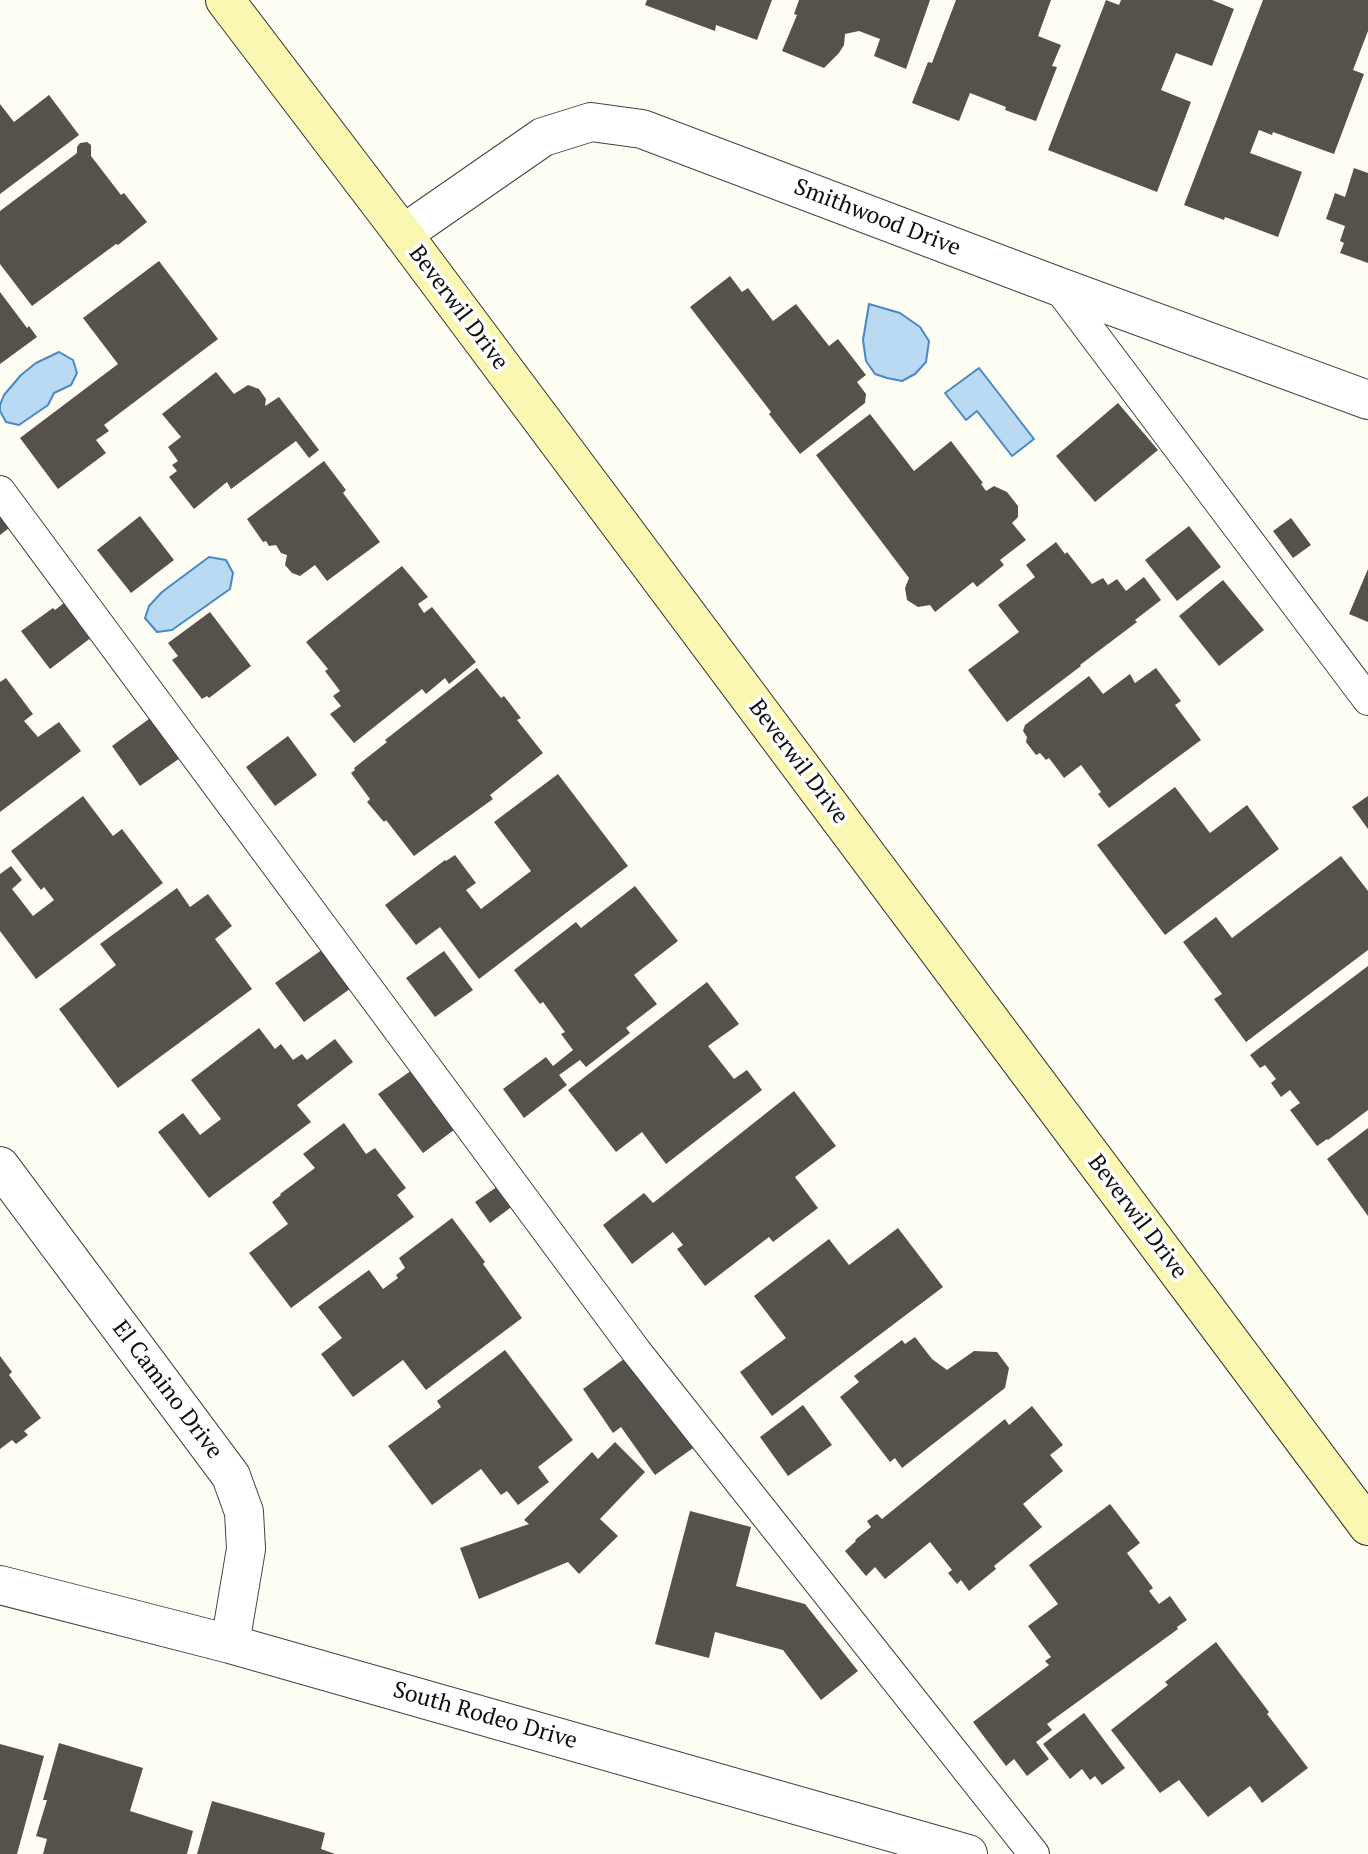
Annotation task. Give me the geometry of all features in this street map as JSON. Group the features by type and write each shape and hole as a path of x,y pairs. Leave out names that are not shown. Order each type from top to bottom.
{"street":[{"name":"Beverwil Drive","path":"225,0 403,234 1368,1526"},
{"name":"Smithwood Drive","path":"403,234 542,137 591,122 642,129 1368,400"},
{"name":"El Camino Drive","path":"0,1166 231,1476 244,1512 246,1549 230,1644"},
{"name":"South Rodeo Drive","path":"0,1585 230,1644 968,1854"}],"lane":[{"path":"1057,286 1368,700"},
{"path":"0,491 636,1351 1034,1854"}],"water":[{"path":"869,304 900,313 920,327 929,341 926,362 915,374 902,381 875,374 866,361 863,340"},
{"path":"59,352 73,360 77,373 71,385 54,393 48,405 19,425 6,422 0,411 4,395 21,375 36,363"},
{"path":"979,368 1034,439 1012,456 977,411 966,420 945,393"},
{"path":"209,557 226,560 233,573 230,589 172,630 157,632 145,618 149,606 162,592"}],"building":[{"path":"647,0 772,0 757,40 716,25 715,31 645,5"},
{"path":"799,0 930,0 906,69 874,56 880,39 859,31 845,34 844,45 824,68 782,51 797,15 794,14"},
{"path":"956,0 1051,0 1038,36 1061,45 1052,66 1057,67 1036,121 970,93 959,121 912,103 928,62 932,63"},
{"path":"1106,0 1119,5 1121,0 1212,0 1234,9 1212,66 1176,53 1161,90 1191,102 1157,192 1048,150"},
{"path":"1263,0 1368,0 1368,31 1353,70 1364,74 1334,154 1273,132 1272,135 1259,130 1250,153 1302,172 1278,237 1184,205"},
{"path":"49,95 79,135 0,194 0,104 14,122"},
{"path":"87,142 91,145 91,156 121,195 124,193 147,222 32,306 0,264 0,211 77,153 80,143"},
{"path":"1354,168 1368,173 1368,263 1340,253 1344,243 1340,241 1345,226 1326,219 1335,193 1345,197"},
{"path":"159,261 218,339 104,425 109,431 96,440 106,453 58,489 20,438 118,364 83,318"},
{"path":"730,276 742,292 748,288 773,321 796,304 829,346 838,339 866,375 857,382 866,394 865,403 800,454 690,307"},
{"path":"0,292 37,337 0,364"},
{"path":"216,372 234,394 248,385 259,389 266,399 265,406 279,397 319,450 309,458 296,441 231,489 227,482 194,509 169,477 177,471 172,465 178,461 168,447 181,437 162,414"},
{"path":"1118,403 1158,450 1095,502 1056,456"},
{"path":"870,414 914,471 951,441 983,483 981,484 986,491 994,486 1007,492 1018,506 1018,517 1012,523 1026,540 1000,560 1004,565 977,587 973,582 935,612 930,605 918,607 907,600 905,588 909,578 816,455"},
{"path":"324,461 346,490 343,493 380,542 327,581 315,565 300,576 292,573 285,565 287,555 281,553 276,545 269,546 266,541 263,542 247,519"},
{"path":"0,516 9,528 0,535"},
{"path":"140,516 174,560 131,593 97,550"},
{"path":"1291,518 1311,545 1293,558 1273,531"},
{"path":"1189,526 1221,567 1177,601 1145,560"},
{"path":"1056,542 1092,584 1103,578 1108,585 1117,579 1126,591 1144,577 1161,600 1135,620 1137,622 1007,722 968,670 1019,632 998,605 1035,577 1026,565"},
{"path":"402,566 428,597 418,604 424,613 432,607 476,662 449,684 445,678 426,694 422,689 354,743 330,714 341,706 333,696 340,691 325,671 328,669 306,642"},
{"path":"1368,569 1368,622 1349,614"},
{"path":"1223,580 1264,630 1219,666 1179,616"},
{"path":"64,603 92,637 50,669 21,631"},
{"path":"210,612 251,666 209,698 207,696 202,699 172,660 178,656 168,643"},
{"path":"477,668 501,698 504,696 521,718 517,720 543,753 490,795 493,799 414,856 386,820 384,822 367,802 370,799 351,773 387,742 385,740"},
{"path":"1156,668 1181,701 1175,705 1201,740 1109,808 1081,765 1064,778 1049,758 1046,760 1040,753 1036,755 1026,742 1027,737 1023,731 1025,725 1089,676 1103,694 1130,674 1135,683"},
{"path":"6,678 33,714 24,721 38,737 59,722 81,751 0,812 0,682"},
{"path":"153,716 183,756 140,786 112,746"},
{"path":"288,736 317,775 275,806 246,767"},
{"path":"558,774 628,866 479,979 440,927 416,945 385,905 455,855 476,883 466,890 481,909 531,871 494,822"},
{"path":"1175,787 1210,833 1247,805 1279,849 1165,935 1097,845"},
{"path":"83,796 113,836 122,829 163,883 36,979 0,931 0,874 11,866 22,880 12,889 33,916 54,900 44,887 41,890 11,851"},
{"path":"1368,796 1368,829 1352,807"},
{"path":"1341,856 1368,891 1368,950 1246,1042 1214,999 1222,994 1183,942 1216,917 1232,938"},
{"path":"635,886 678,941 634,975 657,1004 626,1028 630,1033 586,1067 580,1060 559,1075 567,1085 524,1118 503,1089 546,1057 553,1066 573,1050 561,1034 565,1032 543,1002 540,1004 514,970 576,922 581,928"},
{"path":"177,888 190,907 208,894 232,926 215,939 252,989 118,1088 59,1009 116,965 100,944"},
{"path":"326,947 354,986 304,1022 275,983"},
{"path":"444,951 473,990 435,1017 406,978"},
{"path":"1368,966 1368,1110 1317,1146 1290,1110 1300,1103 1290,1090 1281,1097 1271,1083 1276,1079 1265,1065 1260,1068 1250,1055"},
{"path":"707,982 739,1024 708,1046 734,1079 747,1070 762,1090 666,1164 642,1132 616,1152 568,1090"},
{"path":"259,1028 275,1049 281,1044 293,1060 302,1054 307,1060 335,1039 353,1062 297,1105 311,1122 209,1198 158,1132 183,1113 200,1135 221,1119 191,1080"},
{"path":"415,1068 458,1127 423,1153 378,1094"},
{"path":"794,1091 836,1146 795,1177 818,1208 773,1242 769,1237 705,1286 677,1249 683,1245 673,1232 632,1264 603,1225 644,1193 653,1203"},
{"path":"344,1123 366,1154 375,1148 406,1188 397,1195 414,1217 291,1308 249,1253 288,1224 272,1202 315,1168 303,1154"},
{"path":"1368,1128 1368,1216 1327,1159"},
{"path":"504,1182 518,1202 490,1223 475,1202"},
{"path":"452,1218 522,1318 426,1390 403,1360 353,1397 321,1354 342,1338 318,1307 369,1270 383,1289 398,1278 396,1275 405,1268 399,1258"},
{"path":"898,1228 943,1287 772,1416 740,1372 786,1338 754,1296 829,1239 849,1265"},
{"path":"915,1337 932,1359 947,1370 974,1351 997,1352 1009,1368 1005,1388 902,1468 895,1458 890,1462 840,1397 859,1382 854,1376 902,1340 905,1344"},
{"path":"505,1350 573,1440 538,1467 549,1482 518,1505 507,1491 501,1495 481,1469 432,1505 388,1446 441,1407 437,1401"},
{"path":"0,1356 12,1372 9,1375 41,1418 24,1431 28,1435 16,1444 12,1440 0,1449"},
{"path":"628,1356 696,1446 655,1475 621,1427 613,1433 583,1389"},
{"path":"803,1405 832,1445 788,1476 760,1437"},
{"path":"1032,1406 1063,1445 1050,1455 1063,1471 1023,1504 1042,1527 994,1566 996,1569 969,1591 961,1580 957,1584 948,1573 952,1570 930,1542 885,1579 875,1567 866,1576 845,1551 871,1527 867,1521 877,1514 882,1519 1005,1419 1009,1425"},
{"path":"615,1442 645,1472 600,1519 618,1536 579,1574 568,1562 479,1599 460,1548 529,1524 524,1520 592,1452 598,1459"},
{"path":"1110,1504 1140,1543 1127,1553 1153,1588 1149,1591 1159,1604 1170,1596 1187,1620 1047,1724 1052,1730 1036,1742 1049,1759 1027,1776 1014,1759 1006,1766 973,1722 1049,1665 1045,1661 1051,1657 1028,1626 1058,1604 1029,1565"},
{"path":"690,1511 751,1527 736,1586 805,1604 858,1671 821,1700 783,1650 715,1632 709,1658 655,1644"},
{"path":"1216,1642 1308,1768 1262,1803 1250,1786 1208,1817 1179,1780 1160,1793 1111,1730 1168,1685 1165,1682"},
{"path":"1084,1713 1125,1768 1102,1785 1095,1776 1090,1780 1082,1769 1070,1779 1043,1744"},
{"path":"59,1743 143,1768 130,1811 193,1831 187,1854 43,1854 47,1839 36,1836"},
{"path":"0,1744 44,1756 17,1854 0,1854"},
{"path":"212,1801 325,1833 321,1849 335,1854 197,1854"}]}
